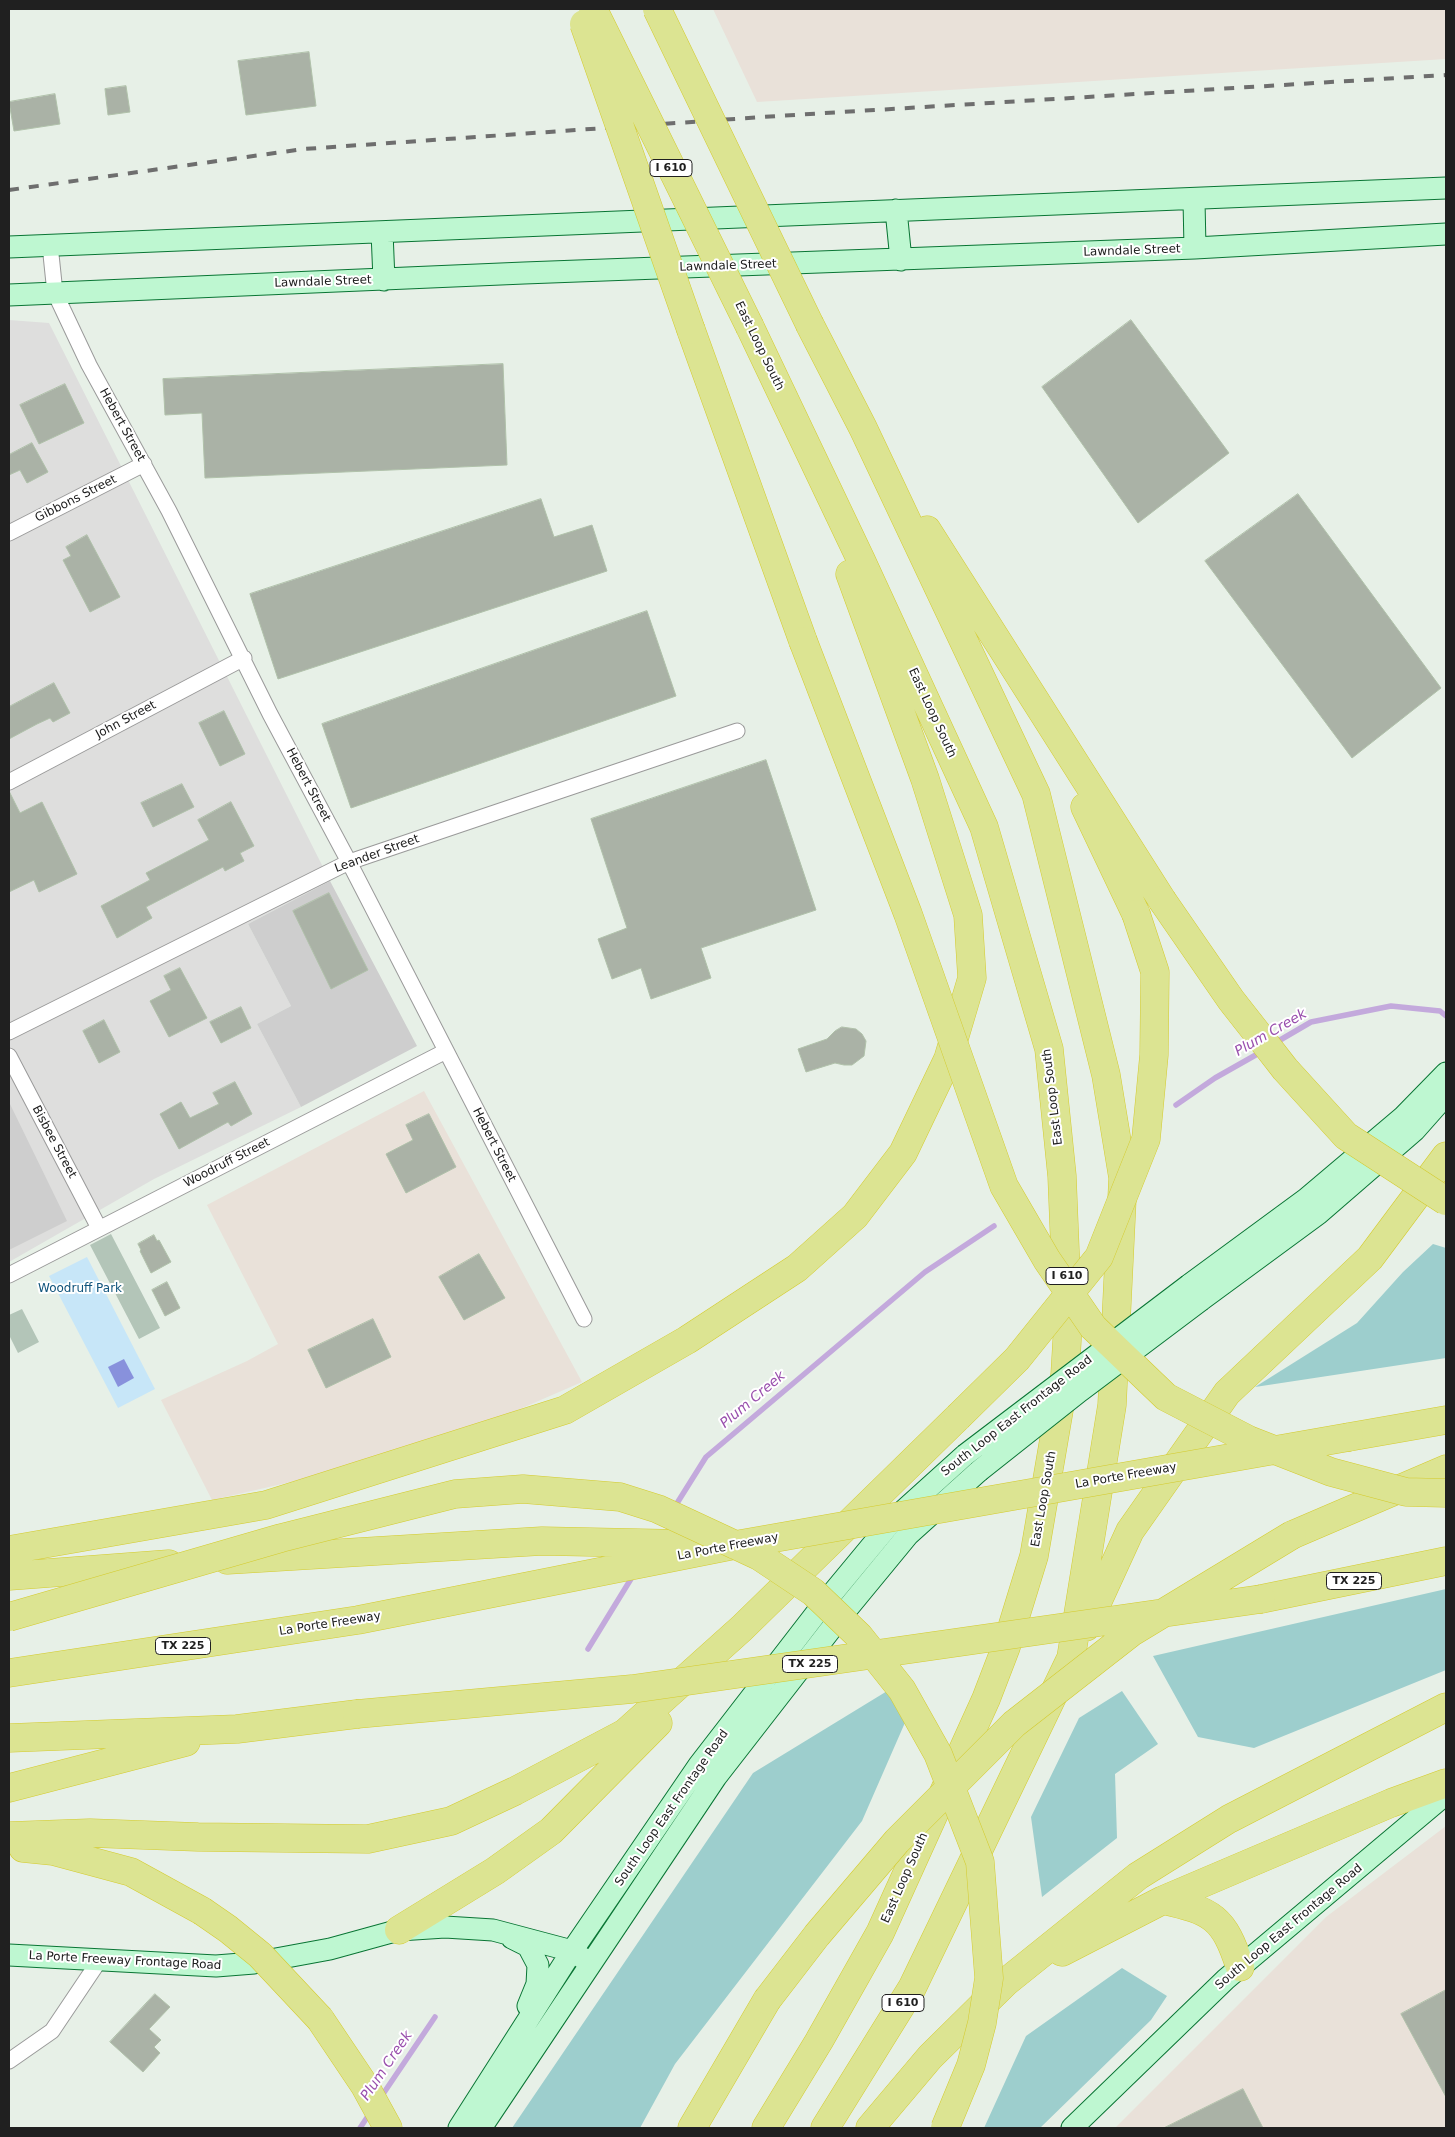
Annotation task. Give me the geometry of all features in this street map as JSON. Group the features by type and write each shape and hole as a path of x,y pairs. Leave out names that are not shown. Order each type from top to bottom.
{"highway":[{"path":"579,9 691,330 803,641 908,914 1004,1186 1047,1260 1093,1327 1166,1397 1249,1440 1331,1472 1406,1492 1446,1493"},
{"name":"East Loop South","path":"593,9 750,327 984,827 1049,1049 1062,1176 1068,1324 1064,1375 1034,1556 1014,1621 986,1699 880,1934 766,2128"},
{"name":"I 610","path":"657,9 810,325 863,428 1036,794 1106,1075 1122,1161 1123,1178 1112,1405 1072,1658 912,1988 825,2128"},
{"path":"9,1550 266,1506 565,1410 687,1340 797,1268 855,1216 902,1153 948,1060 972,978 968,915 925,779 791,413"},
{"path":"863,428 1162,900 1231,1000 1285,1069 1346,1136 1446,1201"},
{"path":"9,1836 90,1833 198,1837 368,1839 452,1821 515,1791 625,1733 742,1628 1017,1359 1100,1257 1146,1139 1154,1055 1155,972 1136,914 1027,687"},
{"path":"1072,1658 1130,1531 1227,1393 1370,1258 1446,1156"},
{"name":"La Porte Freeway","path":"9,1673 358,1620 735,1545 1446,1420"},
{"path":"692,2128 767,2000 817,1935 897,1840 1014,1724 1132,1632 1292,1535 1446,1470"},
{"path":"9,1617 301,1533 455,1494 513,1489 620,1497 658,1508 759,1556 813,1592 859,1636 902,1690 938,1754 980,1862 989,1978 982,2024 971,2065 946,2128"},
{"path":"9,1576 542,1541 735,1545"},
{"name":"TX 225","path":"9,1738 237,1728 356,1714 642,1688 1261,1598 1446,1561"},
{"path":"399,1930 495,1870 552,1831 648,1735 742,1628"},
{"path":"870,2128 930,2057 1006,1982 1138,1876 1229,1818 1446,1707"},
{"path":"9,1788 237,1728"},
{"path":"1006,1982 1163,1900 1391,1803 1446,1783"},
{"path":"9,1846 53,1852 131,1872 202,1911 228,1929 260,1955 320,2019 365,2086 388,2128"},
{"path":"1163,1900 1187,1906 1215,1918 1226,1931 1240,1967"}],"main road":[{"path":"9,247 896,210 1194,200 1446,188"},
{"path":"1194,200 1195,248"},
{"path":"896,210 901,260"},
{"path":"382,232 384,280"},
{"name":"Lawndale Street","path":"9,295 1195,248 1446,234"},
{"name":"South Loop East Frontage Road","path":"459,2128 572,1951 699,1765 821,1607 892,1520 965,1455 1195,1293 1318,1214 1415,1130 1434,1100 1446,1073"},
{"name":"South Loop East Frontage Road","path":"481,2128 716,1777 838,1620 908,1534 979,1471 1080,1391 1195,1293"},
{"name":"South Loop East Frontage Road","path":"1072,2128 1240,1967 1446,1794"},
{"name":"La Porte Freeway Frontage Road","path":"9,1955 216,1966 254,1963 330,1949 399,1930 445,1927 494,1930 572,1951 590,1963"},
{"path":"494,1930 528,1946 538,1965 537,1984 512,2045"}],"street":[{"name":"Hebert Street","path":"50,245 55,293 89,365 144,464 244,658 270,714 349,862 584,1319"},
{"name":"Gibbons Street","path":"9,533 144,464"},
{"name":"John Street","path":"9,782 244,658"},
{"name":"Leander Street","path":"9,1032 349,862 737,731"},
{"name":"Woodruff Street","path":"9,1275 446,1051"},
{"name":"Bisbee Street","path":"9,1056 99,1228"},
{"path":"9,2061 52,2031 99,1961"}],"shaded area":[{"path":"713,9 1446,9 1446,59 757,102"},
{"path":"9,320 49,323 330,881 248,924 291,1006 257,1024 301,1107 154,1179 9,1262"},
{"path":"330,881 417,1046 301,1107 257,1024 291,1006 248,924"},
{"path":"424,1091 582,1382 474,1429 339,1471 212,1500 161,1400 247,1361 278,1344 207,1205"},
{"path":"9,1102 67,1221 9,1250"},
{"path":"111,1234 160,1328 139,1339 90,1245"},
{"path":"1433,1244 1446,1248 1446,1358 1255,1387 1357,1323 1403,1272"},
{"path":"22,1309 39,1342 18,1353 9,1335 9,1315"},
{"path":"124,1359 134,1378 118,1387 108,1367"},
{"path":"1446,1589 1446,1670 1254,1748 1198,1737 1153,1656"},
{"path":"897,1685 907,1718 862,1821 675,2064 640,2128 512,2128 753,1773"},
{"path":"1122,1691 1158,1744 1115,1774 1117,1838 1042,1897 1031,1817 1079,1718"},
{"path":"1446,1826 1446,2128 1115,2128 1326,1917"},
{"path":"1122,1968 1167,1996 1151,2020 1040,2128 984,2128 1026,2036"}],"green space":[{"name":"Woodruff Park","path":"87,1257 155,1389 118,1408 49,1276"}],"building":[{"path":"309,52 316,106 246,115 238,61"},
{"path":"126,86 130,112 108,115 105,89"},
{"path":"55,94 60,124 14,131 9,102"},
{"path":"1131,320 1229,453 1138,523 1042,387"},
{"path":"503,364 507,465 205,478 202,413 165,415 163,379"},
{"path":"65,384 84,423 39,444 20,405"},
{"path":"32,443 48,472 27,483 20,470 9,475 9,455"},
{"path":"1298,494 1441,688 1352,758 1205,561"},
{"path":"541,499 554,537 592,525 607,571 278,679 250,594"},
{"path":"87,535 120,597 90,612 63,560 71,556 66,547"},
{"path":"647,611 676,696 351,808 322,724"},
{"path":"54,683 70,713 53,722 50,718 9,739 9,707"},
{"path":"224,711 245,754 220,766 199,723"},
{"path":"766,760 816,910 701,948 711,978 651,999 641,968 612,979 598,939 627,928 591,819"},
{"path":"182,784 194,807 153,827 141,803"},
{"path":"9,791 20,813 42,802 77,874 39,892 34,880 9,892"},
{"path":"231,802 254,846 240,853 244,861 225,871 223,867 146,907 152,918 117,938 101,906 150,880 146,873 209,840 198,820"},
{"path":"329,893 368,970 331,989 293,911"},
{"path":"180,968 207,1018 169,1037 150,1001 171,990 164,976"},
{"path":"241,1007 251,1028 221,1043 210,1022"},
{"path":"104,1020 120,1052 99,1063 83,1031"},
{"path":"842,1027 856,1029 862,1034 866,1041 864,1056 852,1065 835,1063 806,1072 798,1049 827,1039"},
{"path":"235,1082 252,1114 231,1126 228,1122 179,1149 160,1114 181,1102 190,1118 219,1104 213,1093"},
{"path":"429,1114 456,1167 406,1193 386,1154 413,1140 406,1125"},
{"path":"154,1235 157,1241 159,1240 171,1262 151,1273 138,1244"},
{"path":"479,1254 505,1298 464,1320 439,1277"},
{"path":"167,1282 180,1308 165,1316 152,1290"},
{"path":"373,1319 391,1357 326,1388 308,1350"},
{"path":"1446,1990 1446,2097 1401,2014"},
{"path":"155,1994 170,2007 149,2029 161,2040 154,2047 160,2053 143,2072 110,2042"},
{"path":"1243,2089 1263,2128 1164,2128"}],"waterway":[{"name":"Plum Creek","path":"1275,1043 1311,1022 1391,1006 1440,1011 1446,1016"},
{"name":"Plum Creek","path":"1176,1105 1215,1078 1261,1052"},
{"name":"Plum Creek","path":"674,1508 706,1457 925,1272 994,1226"},
{"name":"Plum Creek","path":"588,1649 634,1574"},
{"name":"Plum Creek","path":"381,2097 435,2017"},
{"name":"Plum Creek","path":"360,2128 370,2113"}],"railway":[{"path":"9,190 304,149 777,116 1446,75"}]}
